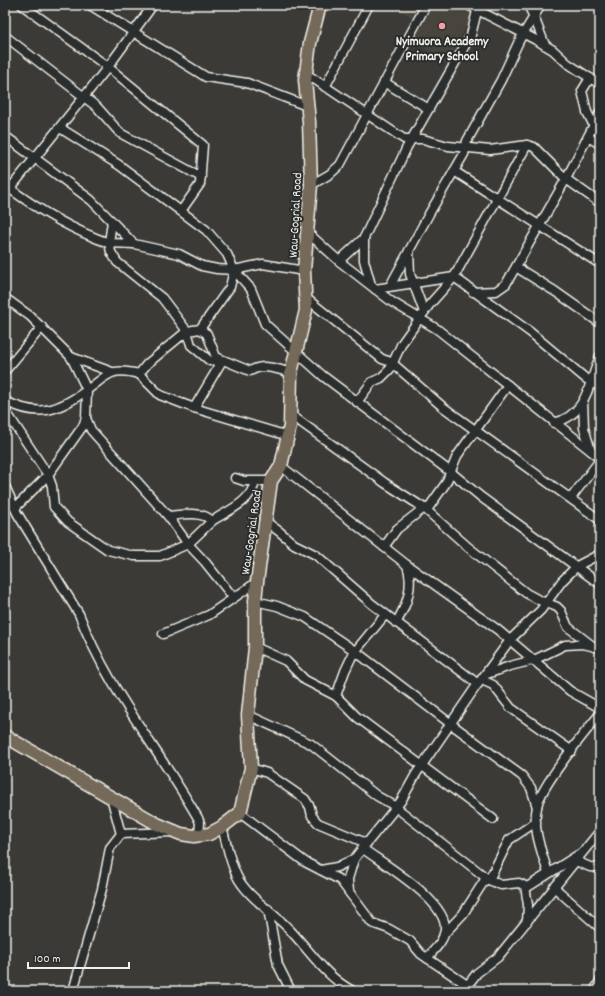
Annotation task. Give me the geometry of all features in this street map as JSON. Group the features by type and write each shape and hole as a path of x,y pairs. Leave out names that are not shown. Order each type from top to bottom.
{"main road":[{"name":"Wau-Gogrial Road","path":"240,813 250,768 248,715 255,647 255,601 265,521 271,481 281,466 288,436 291,415 291,373 306,310 304,271 311,185 305,73 310,43 320,5"},
{"path":"5,736 158,824 175,832 189,836 209,834 222,827 240,813"}],"street":[{"path":"22,5 108,67 203,145 200,184 181,211"},
{"path":"90,5 206,77 247,83 307,106"},
{"path":"151,5 108,67 36,158 7,190 84,234 109,243 134,244 179,254 202,266 234,270 263,264 304,271"},
{"path":"325,87 369,5"},
{"path":"311,185 337,169 426,5"},
{"path":"468,5 545,45 567,64 600,84"},
{"path":"528,5 545,45"},
{"path":"390,286 464,154 467,141 501,80 523,34 541,5"},
{"path":"339,261 364,238 412,139 471,35 477,11"},
{"path":"5,36 97,107 120,133 201,178"},
{"path":"305,73 402,138 429,140 448,146 466,148 496,150 527,145 537,149 566,179 600,203"},
{"path":"590,78 582,91 587,112 594,126"},
{"path":"384,82 429,109"},
{"path":"473,292 500,289 506,284 566,179 600,113"},
{"path":"60,128 118,165 206,230 227,254 234,270 251,289 265,324 296,353 357,402 452,472 481,497 600,584"},
{"path":"5,136 91,200 134,244"},
{"path":"588,137 600,144"},
{"path":"357,402 372,382 385,375 393,365 402,342 422,315 454,278 497,196 527,145"},
{"path":"454,171 497,196 600,264"},
{"path":"112,221 109,243 117,262 162,298 187,331 191,345 210,361 222,361"},
{"path":"308,233 339,261 400,307 422,315 554,423 598,456"},
{"path":"364,238 365,267 374,287"},
{"path":"410,250 409,266 422,315"},
{"path":"516,267 556,292 600,324"},
{"path":"200,329 230,287 234,270"},
{"path":"374,287 414,284 454,278 542,341 585,378 600,387"},
{"path":"5,298 30,316 71,357 87,390 86,418 83,426 48,475 15,508"},
{"path":"306,298 382,359 393,365 443,407 476,430 514,460 571,498 600,520"},
{"path":"5,371 42,327"},
{"path":"139,374 147,364 187,331 200,329 207,334 216,357 222,361 250,371 258,366 265,366 291,373"},
{"path":"554,423 566,420 583,401 592,381 600,356"},
{"path":"71,357 112,372"},
{"path":"194,408 222,361"},
{"path":"5,401 30,411 41,412 68,404 112,372 123,370 139,374 160,395 194,408 288,436"},
{"path":"384,547 397,529 425,509 446,484 457,456 508,386"},
{"path":"583,401 584,428 598,456"},
{"path":"5,410 48,475 52,486 54,507 68,522 108,550 134,556 160,556 188,544 212,521 246,501 253,491 255,482"},
{"path":"291,415 385,483 425,509 468,547 526,593 560,609 568,627 597,647"},
{"path":"86,418 91,430 168,516 188,544 206,562 233,597"},
{"path":"571,498 598,456"},
{"path":"281,466 407,565 510,640 570,691 600,708"},
{"path":"235,478 255,482 271,481"},
{"path":"5,486 15,508 79,614 86,631 114,685 198,818 200,823 199,835"},
{"path":"168,516 197,514 208,516 212,521"},
{"path":"265,521 294,544 316,555 353,589 396,623 493,685 511,708 572,751"},
{"path":"352,896 349,892 348,879 354,859 396,808 422,765 510,640 538,614 562,581 577,566 600,554"},
{"path":"396,623 404,609 410,590 410,575 407,565"},
{"path":"163,634 209,615 233,597 257,582"},
{"path":"255,601 277,606 305,617 355,651 526,779 531,788 536,807 536,822 539,842 548,873"},
{"path":"336,696 345,671 355,651 385,615"},
{"path":"482,679 510,666 533,661 565,645 577,644 597,647"},
{"path":"255,647 286,661 305,680 336,696 357,717 494,819"},
{"path":"536,807 543,790 600,714"},
{"path":"248,715 311,744 377,796 396,808 488,879 501,885 519,883 526,888"},
{"path":"250,768 267,773 305,799 309,804 312,816 318,823 364,846 433,902 444,919 444,934"},
{"path":"73,991 102,888 110,848 121,834 115,799"},
{"path":"240,813 305,862 340,880 359,903 370,921 389,929 410,941 419,952 468,984 476,991"},
{"path":"427,958 444,934 462,914 488,879 509,840 536,822"},
{"path":"222,827 236,875 245,888 312,953 329,975 353,991"},
{"path":"462,991 480,970 498,958 600,831"},
{"path":"121,834 175,832"},
{"path":"526,888 582,853"},
{"path":"318,869 330,869 354,859"},
{"path":"576,861 590,867 600,868"},
{"path":"526,888 527,922"},
{"path":"554,888 600,928"},
{"path":"268,909 278,965 291,991"},
{"path":"594,991 600,981"}],"shaded area":[{"path":"392,5 422,5 414,19"},
{"name":"Nyimuora Academy Primary School","path":"431,5 463,5 474,12 447,63 411,41"}],"place":[{"name":"Nyimuora Academy Primary School","path":"442,26"}]}
